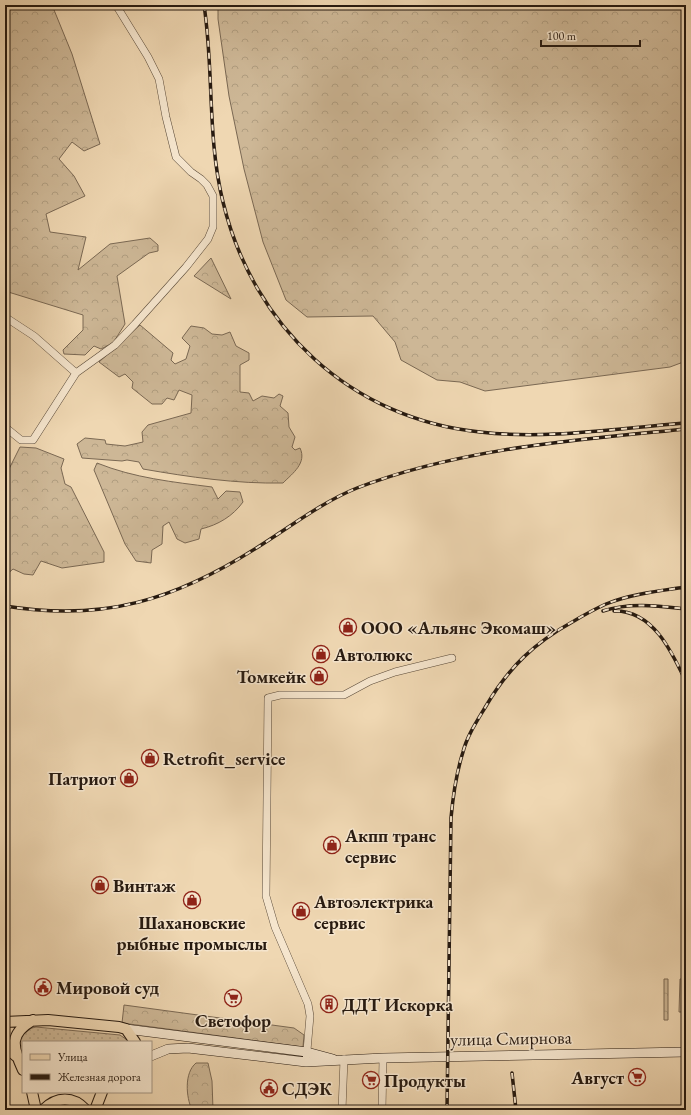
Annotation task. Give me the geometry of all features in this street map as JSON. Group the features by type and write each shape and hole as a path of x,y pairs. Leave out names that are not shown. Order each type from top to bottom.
{"main road":[{"path":"22,1067 14,1046 17,1032 21,1027 33,1020"},
{"path":"5,1022 33,1020 82,1022 126,1029 134,1041"},
{"name":"улица Смирнова","path":"126,1029 307,1052 340,1059"},
{"path":"5,1047 17,1057"},
{"name":"улица Смирнова","path":"152,1056 168,1050 188,1048 306,1062 340,1059 686,1052"},
{"path":"32,1093 36,1110"},
{"path":"95,1110 102,1093"},
{"path":"43,1110 56,1100 69,1099 77,1101 86,1110"}],"street":[{"path":"5,427 21,440 32,440 76,373 115,345 135,324 208,240 213,227 213,196 201,178 191,172 176,157 166,117 160,79 116,5"},
{"path":"5,317 34,336 76,373"},
{"path":"306,1062 310,1016 308,1004 275,927 266,896 268,698 280,695 344,695 370,681 395,672 452,658"},
{"path":"382,1110 383,1058"},
{"path":"340,1059 342,1110"}],"green space":[{"path":"5,5 52,5 72,54 100,144 84,151 72,142 59,159 74,176 85,196 46,214 50,232 86,237 78,270 110,244 150,238 158,245 158,251 149,253 117,276 125,324 113,343 101,349 94,346 85,355 64,354 63,350 83,330 83,315 5,291"},
{"path":"218,5 686,5 686,361 670,367 485,391 460,382 437,380 401,360 395,342 373,316 307,317 286,300 263,242 244,169 229,96 218,19"},
{"path":"211,258 231,299 194,276"},
{"path":"140,325 173,353 171,360 175,364 186,359 190,346 182,338 191,326 204,328 212,334 222,335 230,332 236,346 249,353 249,360 240,365 240,392 249,393 253,401 262,396 274,398 279,394 283,396 280,406 288,413 289,427 295,437 292,447 295,450 300,448 302,458 295,471 283,483 231,481 195,477 143,469 139,462 82,458 77,444 85,438 105,440 106,444 125,446 143,442 142,432 148,425 191,413 192,395 179,390 174,400 167,398 162,404 152,404 132,388 133,382 125,374 119,377 99,362"},
{"path":"20,447 36,448 64,459 61,468 65,484 71,487 104,552 104,562 62,568 41,561 33,575 24,574 13,569 5,576 5,477"},
{"path":"97,463 139,476 212,487 218,499 226,491 240,492 243,502 235,512 225,519 201,529 199,539 185,543 177,539 169,522 163,526 162,544 152,550 151,563 136,561 125,544 94,470"},
{"path":"664,979 668,979 668,1020 664,1020"},
{"path":"680,979 686,979 686,1012 679,1012"},
{"path":"124,1005 294,1028 304,1035 303,1047 122,1023"},
{"path":"36,1027 120,1035 129,1041 22,1041 22,1056 19,1049 20,1031"},
{"path":"196,1063 208,1063 212,1081 213,1110 192,1110 190,1105 187,1085 189,1073"}],"railway":[{"path":"204,5 209,54 215,153 223,202 237,247 258,289 283,326 314,359 350,386 390,408 433,424 480,432 531,435 686,423"},
{"path":"5,606 41,610 75,611 107,608 138,602 168,593 197,581 227,565 331,500 357,488 396,474 437,463 561,442 686,429"},
{"path":"447,1110 451,818 458,768 470,734 495,692 513,668 535,647 560,629 606,604 635,595 686,587"},
{"path":"603,611 624,606 655,606 686,609"},
{"path":"614,611 640,617 650,625 667,646 686,682"},
{"path":"512,1073 516,1110"}],"place":[{"name":"ООО «Альянс Экомаш»","path":"348,627"},
{"name":"Автолюкс","path":"321,654"},
{"name":"Томкейк","path":"319,676"},
{"name":"Retrofit_service","path":"150,758"},
{"name":"Патриот","path":"129,778"},
{"name":"Акпп транс сервис","path":"332,845"},
{"name":"Винтаж","path":"100,885"},
{"name":"Шахановские рыбные промыслы","path":"192,900"},
{"name":"Автоэлектрика сервис","path":"301,911"},
{"name":"Мировой суд","path":"43,987"},
{"name":"Светофор","path":"233,998"},
{"name":"ДДТ Искорка","path":"329,1004"},
{"name":"Август","path":"637,1077"},
{"name":"Продукты","path":"371,1080"},
{"name":"СДЭК","path":"269,1088"}]}
